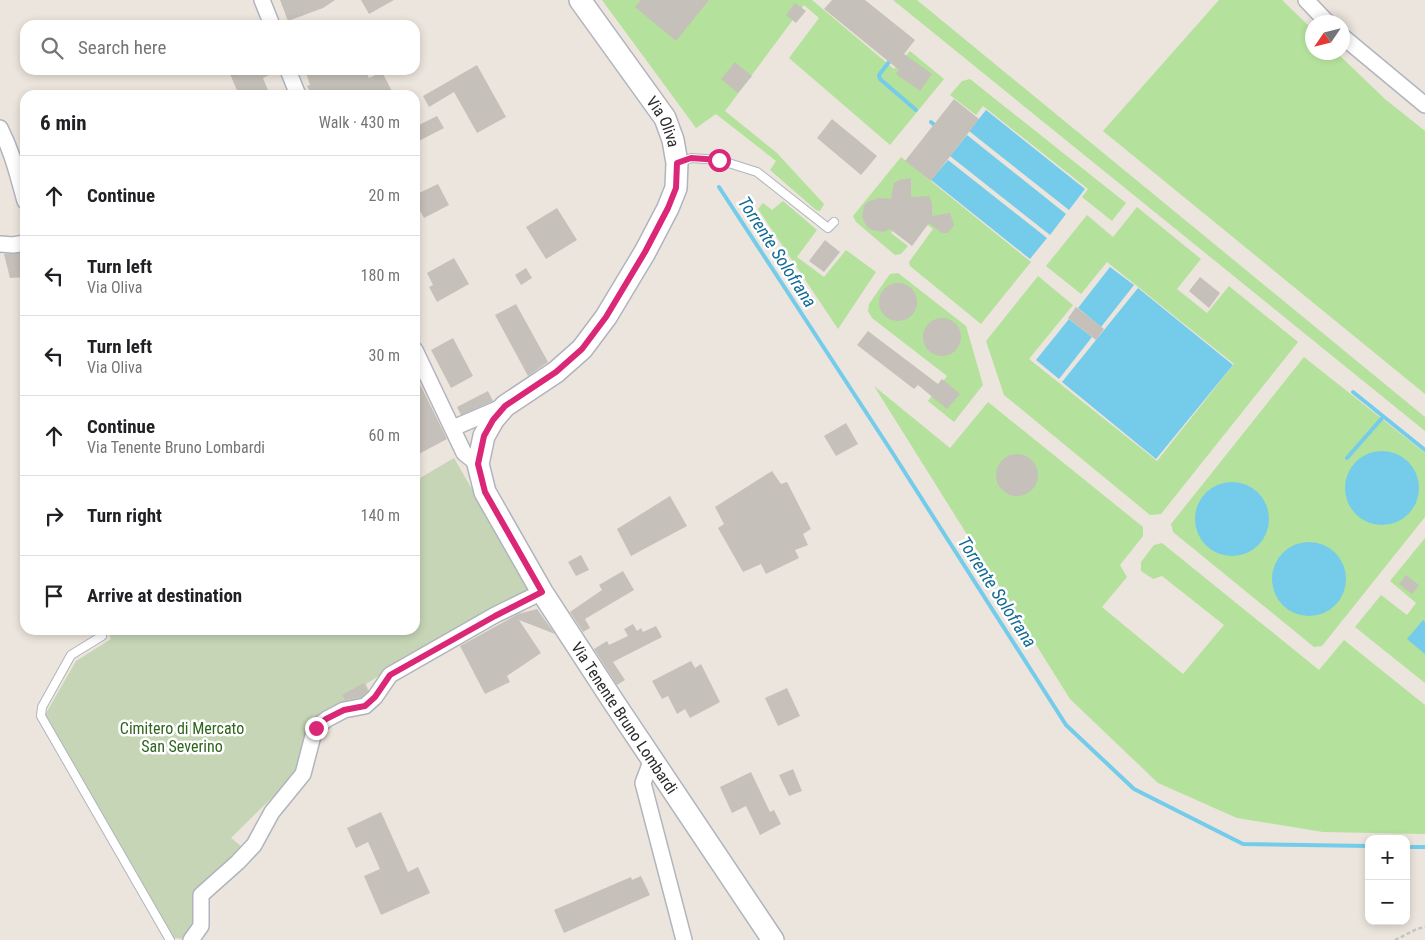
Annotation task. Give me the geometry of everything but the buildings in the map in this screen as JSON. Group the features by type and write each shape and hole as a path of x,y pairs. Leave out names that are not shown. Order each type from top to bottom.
{"main road":[{"name":"Via Oliva","path":"485,492 478,464 484,436 493,420 505,406 556,372 582,349 606,317 645,252 668,208 676,188 677,163 673,140 665,118 580,0"},
{"name":"Via Tenente Bruno Lombardi","path":"485,492 542,592 772,940"}],"street":[{"path":"262,0 270,20"},
{"path":"1306,0 1320,15"},
{"path":"1350,43 1425,105"},
{"path":"290,75 296,90"},
{"path":"0,128 10,147 20,179"},
{"path":"0,244 20,244"},
{"path":"420,360 464,453 478,464"},
{"path":"453,428 505,406"},
{"path":"453,428 484,436"},
{"path":"191,940 201,926 201,894 238,862 254,845 272,812 303,774 316,728 326,719 344,710 365,706 375,697 390,675 542,592"},
{"path":"652,759 643,783 684,940"}],"lane":[{"path":"677,163 691,158 719,160 757,172 828,228 834,222"},
{"path":"102,636 71,655 42,707 41,716 170,940"}],"path":[{"path":"1395,940 1425,927"}],"green space":[{"path":"602,0 812,0 894,69 910,51 944,79 890,145 789,58 819,18 804,5 725,111 777,153 824,204 820,211 816,210 770,170 776,161 716,114 696,128"},
{"path":"893,0 917,0 1425,417 1425,431"},
{"path":"1219,0 1282,0 1305,22 1305,60 1344,60 1385,99 1425,131 1425,394 1103,131"},
{"path":"970,79 1126,203 1112,221 1082,197 1088,189 983,106 976,115 950,95 962,81"},
{"path":"901,157 1031,262 981,324 910,266 909,262 933,229 908,211 891,233 908,246 901,254 895,255 856,222 853,216"},
{"path":"783,201 817,230 797,257 824,277 846,250 876,272 838,329 758,209 763,203 772,210"},
{"path":"1137,207 1201,259 1177,289 1207,313 1229,286 1298,342 1161,514 1150,515 1004,395 986,341 1038,276 1073,305 1029,359 1157,461 1234,364 1107,262 1081,294 1046,266 1087,215 1113,237"},
{"path":"898,273 966,326 983,385 954,422 928,401 947,376 872,318 868,311 869,304 890,274"},
{"path":"1304,357 1425,453 1425,517 1322,646 1314,647 1173,532 1171,524"},
{"path":"874,386 950,448 988,402 1143,527 1143,536 1120,565 1127,577 1102,607 1183,674 1224,625 1162,576 1153,579 1141,571 1141,562 1154,545 1162,543 1319,670 1344,640 1425,705 1425,834 1323,832 1237,818 1158,783 1070,699"},
{"name":"Cimitero di Mercato San Severino","path":"454,458 530,590 420,651 366,684 371,695 349,708 345,702 327,713 300,770 231,838 246,850 197,891 198,927 185,939 174,938 45,715 76,661 111,639 109,635 420,635 420,478"},
{"path":"1425,538 1425,683 1355,627 1381,595 1407,615 1416,603 1390,581"}],"water":[{"path":"986,110 1085,189 1069,210 969,131"},
{"path":"967,135 1066,214 1050,235 950,156"},
{"path":"948,160 1047,238 1030,259 931,180"},
{"path":"1110,267 1134,285 1101,327 1078,308"},
{"path":"1138,288 1233,365 1156,459 1062,382"},
{"path":"1069,319 1092,337 1059,379 1036,360"},
{"path":"1382,451 1396,454 1408,462 1416,474 1419,488 1416,502 1408,514 1396,522 1382,525 1368,522 1356,514 1348,502 1345,488 1348,474 1356,462 1368,454"},
{"path":"1232,482 1246,485 1258,493 1266,505 1269,519 1266,533 1258,545 1246,553 1232,556 1218,553 1206,545 1198,533 1195,519 1198,505 1206,493 1218,485"},
{"path":"1309,542 1323,545 1335,553 1343,565 1346,579 1343,593 1335,605 1323,613 1309,616 1295,613 1283,605 1275,593 1272,579 1275,565 1283,553 1295,545"},
{"path":"1423,620 1425,622 1425,654 1407,639"}],"waterway":[{"path":"889,62 879,75 880,79 916,110"},
{"path":"931,122 938,128"},
{"name":"Torrente Solofrana","path":"719,187 890,449 1066,725 1134,789 1243,844 1365,846"},
{"path":"1353,392 1425,450"},
{"path":"1347,458 1383,417"},
{"name":"Torrente Solofrana","path":"1410,847 1425,847"}],"route":[{"path":"316,728 326,719 344,710 365,706 375,697 390,675 542,592 485,492 478,464 484,436 493,420 505,406 556,372 582,349 606,317 645,252 668,208 676,188 677,163 691,158 719,160"}]}
